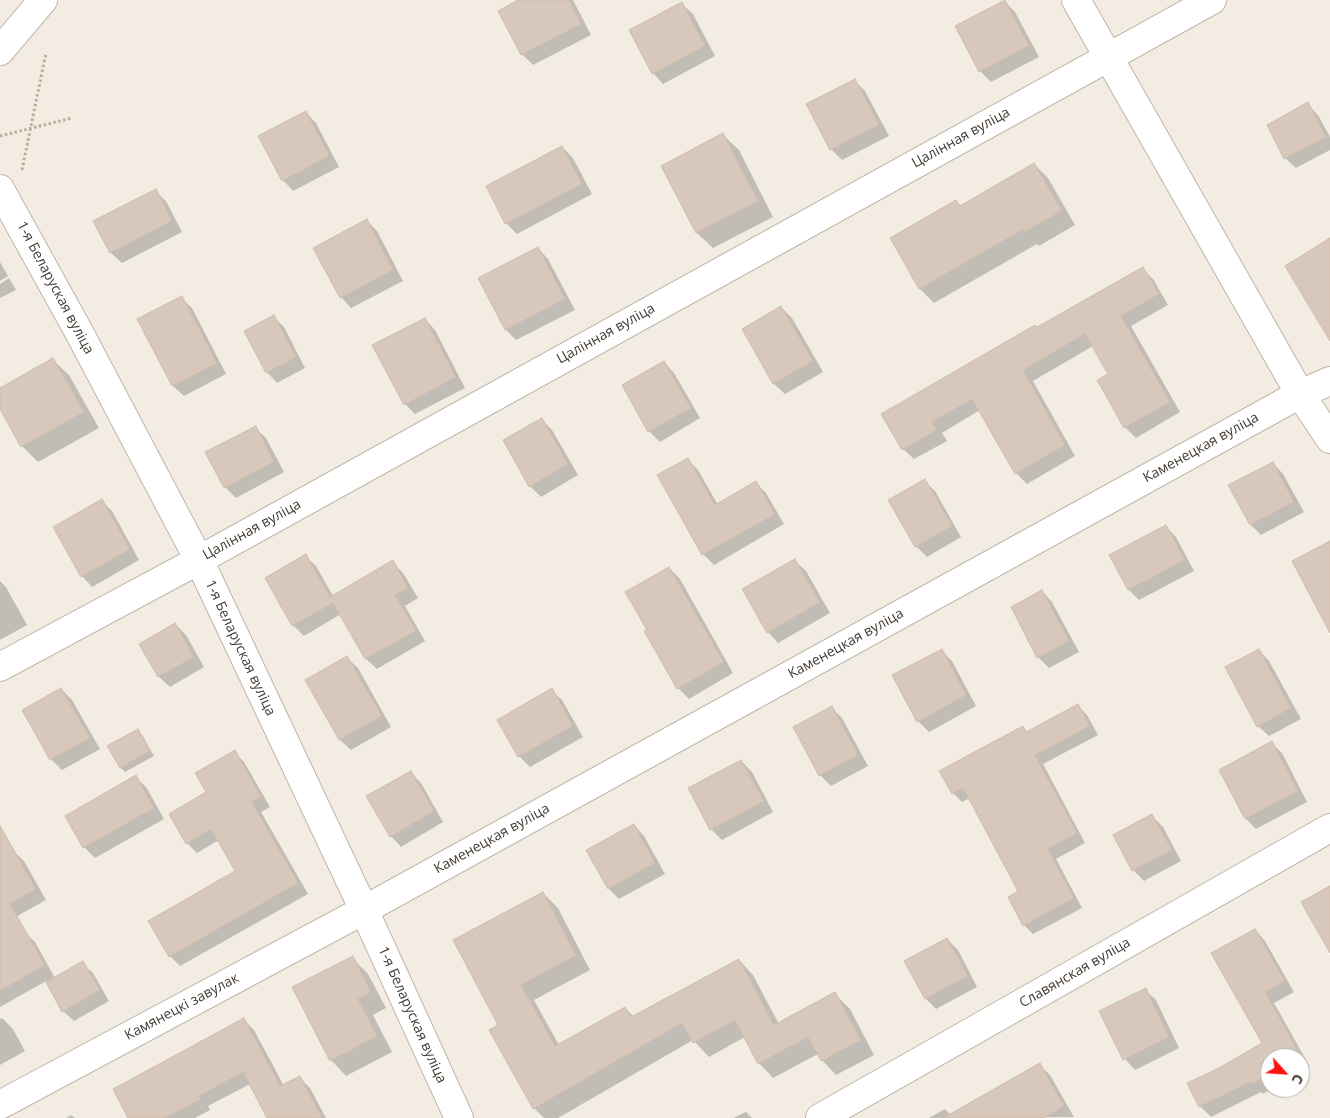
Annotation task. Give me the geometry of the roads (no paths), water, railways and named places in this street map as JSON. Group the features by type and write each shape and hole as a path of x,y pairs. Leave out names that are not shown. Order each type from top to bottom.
{"street":[{"path":"0,51 43,0"},
{"path":"1076,0 1300,394 1330,439"},
{"name":"Цалінная вуліца","path":"0,667 199,560 1212,0"},
{"name":"1-я Беларуская вуліца","path":"7,200 199,560 364,910 459,1118"},
{"name":"Каменецкая вуліца","path":"364,910 1300,394 1330,380"},
{"name":"Славянская вуліца","path":"820,1118 1330,828"},
{"name":"Камянецкі завулак","path":"0,1105 364,910"}]}
